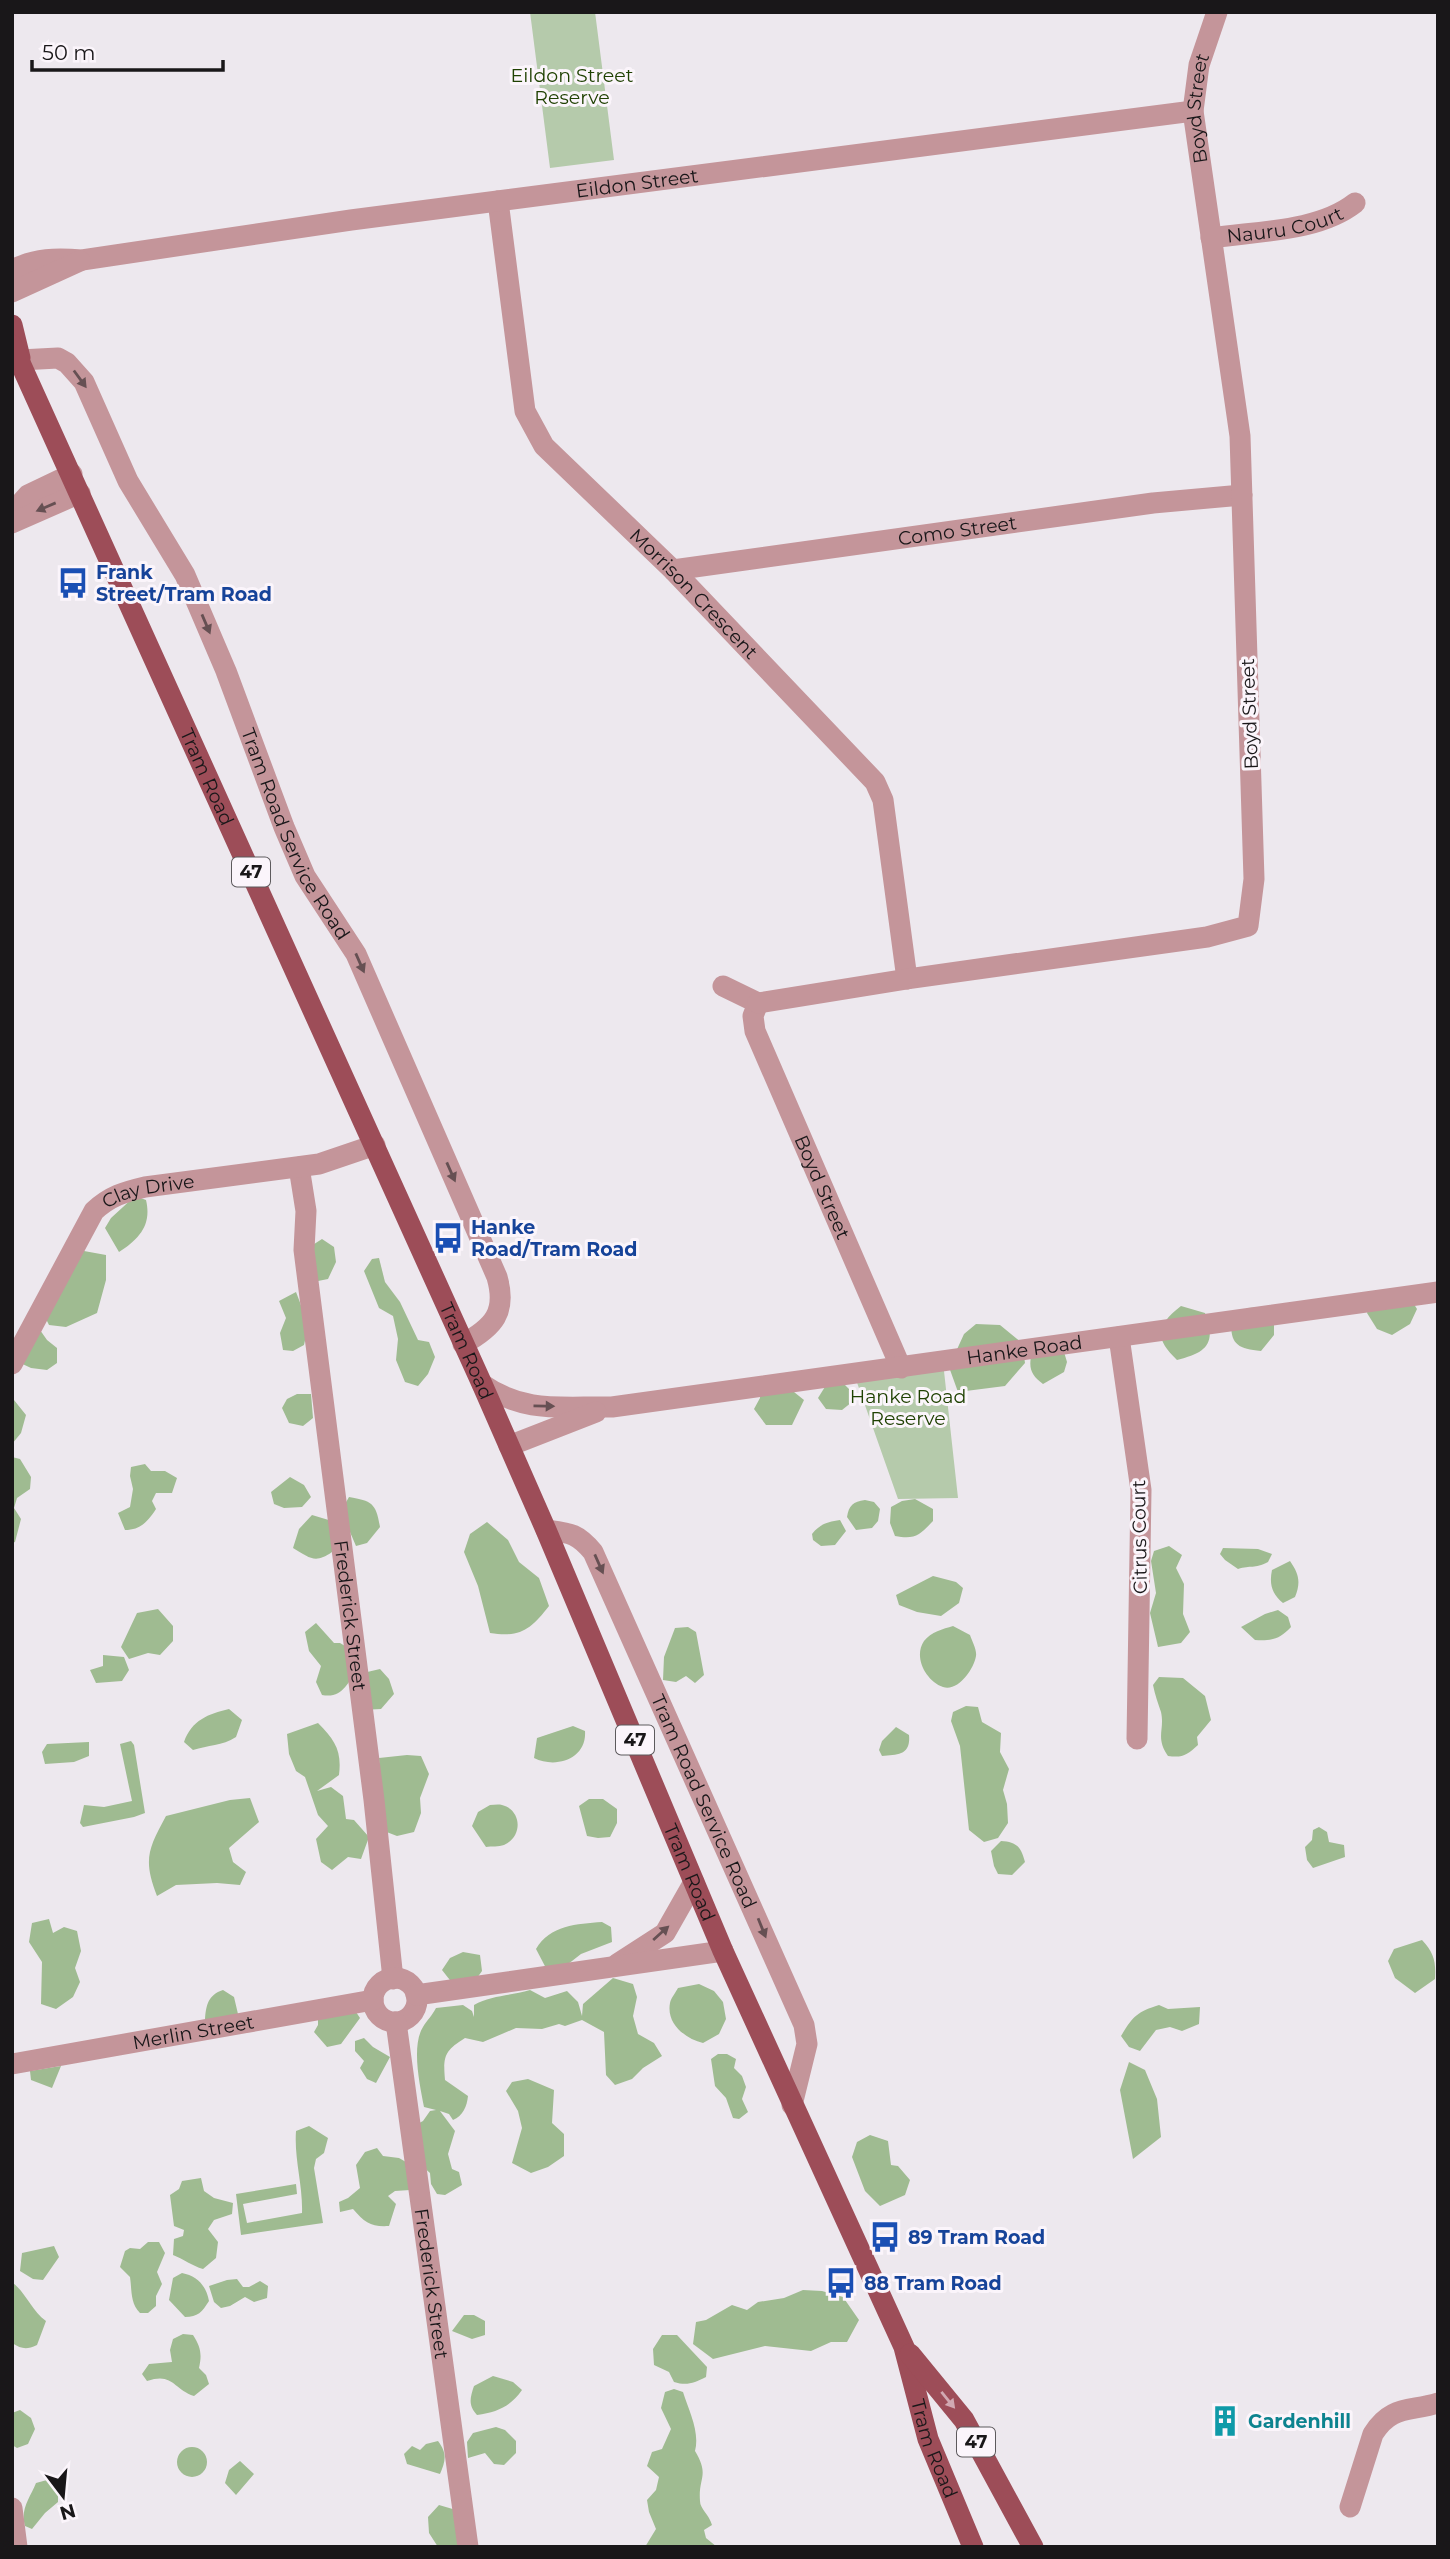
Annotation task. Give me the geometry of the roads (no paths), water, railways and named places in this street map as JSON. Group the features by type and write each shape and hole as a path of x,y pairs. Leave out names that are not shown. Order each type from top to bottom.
{"main road":[{"name":"Tram Road","path":"12,325 16,352 482,1384 723,1951 905,2347 928,2439 973,2547"},
{"name":"Tram Road","path":"905,2347 964,2420 1033,2547"}],"street":[{"name":"Boyd Street","path":"901,1368 755,1031 753,1016 758,1003 1207,937 1248,926 1254,879 1240,436 1193,111 1199,65 1217,12"},
{"name":"Eildon Street","path":"12,270 35,260 82,260 351,220 1193,111"},
{"name":"Morrison Crescent","path":"498,201 525,411 544,446 673,570 875,782 883,800 907,979"},
{"name":"Nauru Court","path":"1211,238 1314,223 1330,218 1355,203"},
{"name":"Eildon Street","path":"12,292 82,260"},
{"name":"Tram Road Service Road","path":"16,352 58,358 67,363 84,382 128,481 185,575 226,671 305,876 356,954 502,1293 501,1308 492,1323 463,1344"},
{"path":"12,513 28,495 76,484"},
{"path":"12,523 76,484"},
{"name":"Como Street","path":"673,570 1153,503 1242,495"},
{"path":"723,986 758,1003"},
{"name":"Clay Drive","path":"12,1364 94,1211 106,1200 122,1192 145,1187 319,1164 375,1145"},
{"name":"Frederick Street","path":"293,1168 306,1211 304,1250 374,1800 393,1979"},
{"name":"Hanke Road","path":"482,1384 514,1402 533,1406 612,1407 1438,1292"},
{"name":"Citrus Court","path":"1119,1337 1141,1490 1137,1739"},
{"name":"Hanke Road","path":"509,1446 612,1407"},
{"name":"Tram Road Service Road","path":"546,1530 569,1532 580,1537 593,1552 804,2025 807,2044 792,2105"},
{"path":"609,1969 665,1933 694,1882"},
{"path":"416,1996 723,1951"},
{"path":"393,1979 405,1979 412,1984 416,1996 416,2007 410,2017 397,2022 384,2021 376,2015 373,2000 375,1990 381,1983 393,1979"},
{"name":"Merlin Street","path":"12,2064 373,2000"},
{"name":"Frederick Street","path":"397,2022 468,2547"},
{"path":"1350,2507 1373,2434 1379,2424 1389,2414 1435,2404"},
{"path":"12,2508 17,2547"}],"place":[{"name":"Frank Street/Tram Road","path":"73,583"},
{"name":"Hanke Road/Tram Road","path":"448,1238"},
{"name":"89 Tram Road","path":"885,2237"},
{"name":"88 Tram Road","path":"841,2283"},
{"name":"Gardenhill","path":"1225,2421"}],"park label":[{"name":"Eildon Street Reserve","path":"572,86"},
{"name":"Hanke Road Reserve","path":"908,1407"}]}
